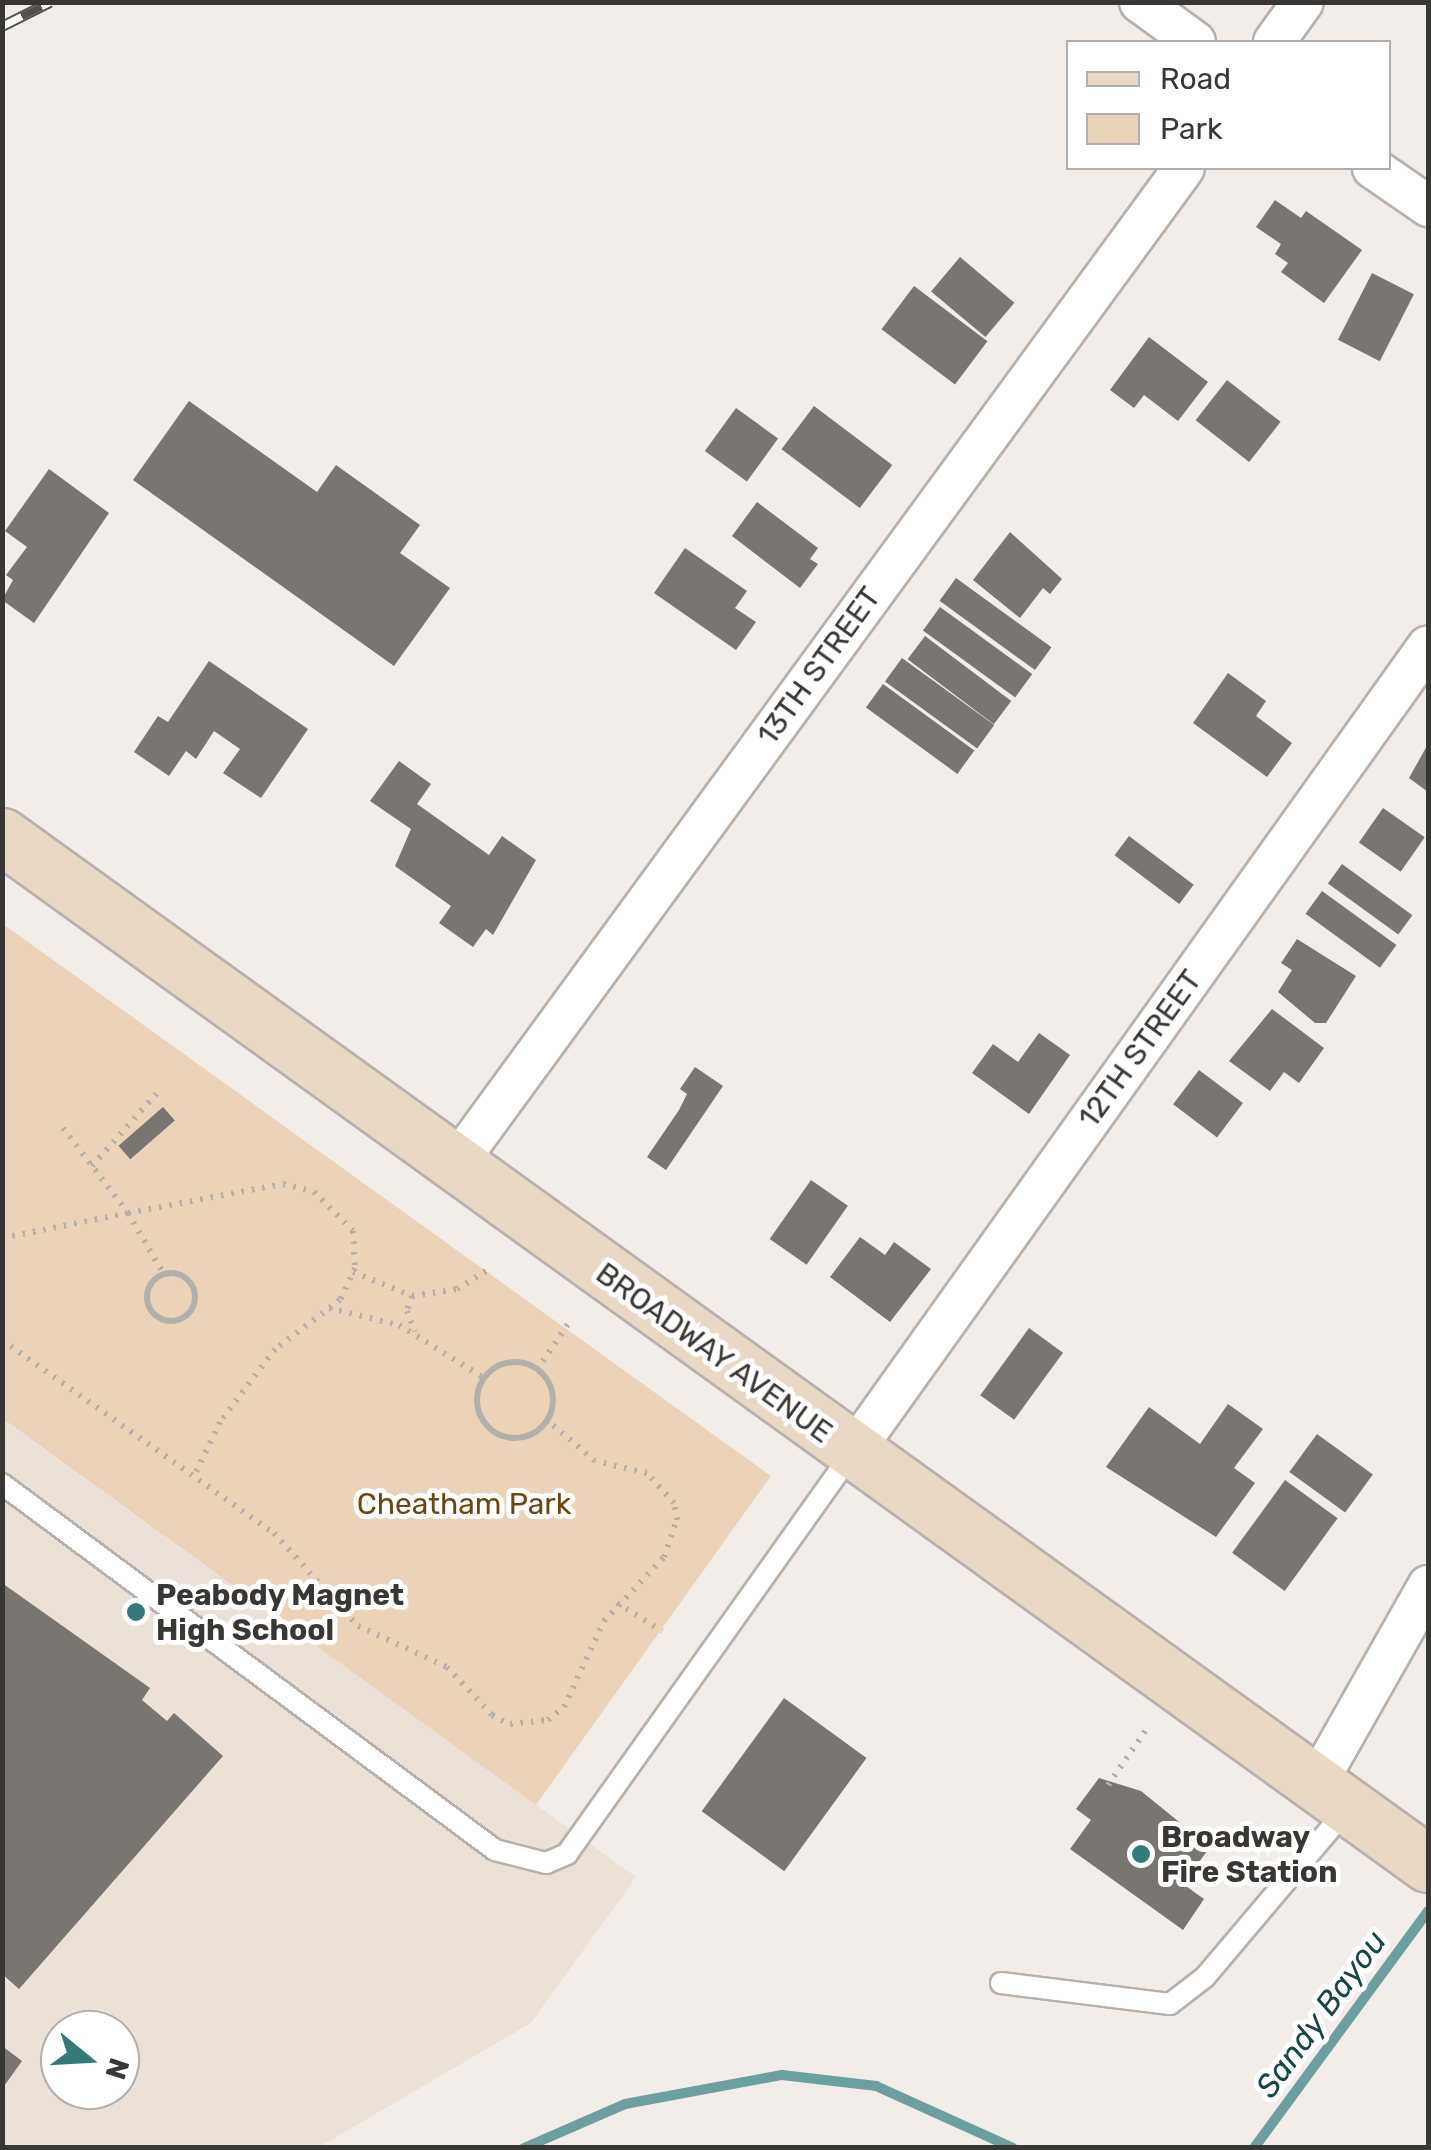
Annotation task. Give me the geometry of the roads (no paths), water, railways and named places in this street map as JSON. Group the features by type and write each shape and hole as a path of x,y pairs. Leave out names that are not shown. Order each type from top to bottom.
{"main road":[{"name":"BROADWAY AVENUE","path":"2,836 852,1453 1428,1864"}],"street":[{"path":"1140,2 1193,40"},
{"path":"1275,40 1303,2"},
{"name":"13TH STREET","path":"455,1165 1183,170"},
{"path":"1376,170 1428,206"},
{"name":"12TH STREET","path":"852,1453 1428,646"},
{"path":"1344,1806 1428,1586"}],"lane":[{"path":"2,1484 495,1850 522,1862 546,1863 567,1854 852,1453"},
{"path":"1001,1983 1170,2004 1205,1976 1344,1806"}],"waterway":[{"name":"Sandy Bayou","path":"1254,2148 1428,1911"},
{"name":"Sandy Bayou","path":"524,2148 625,2104 782,2075 876,2086 1013,2148"}],"railway":[{"path":"2,26 50,2"}],"place":[{"name":"Peabody Magnet High School","path":"136,1612"},
{"name":"Broadway Fire Station","path":"1141,1854"}],"park label":[{"name":"Cheatham Park","path":"464,1504"}]}
